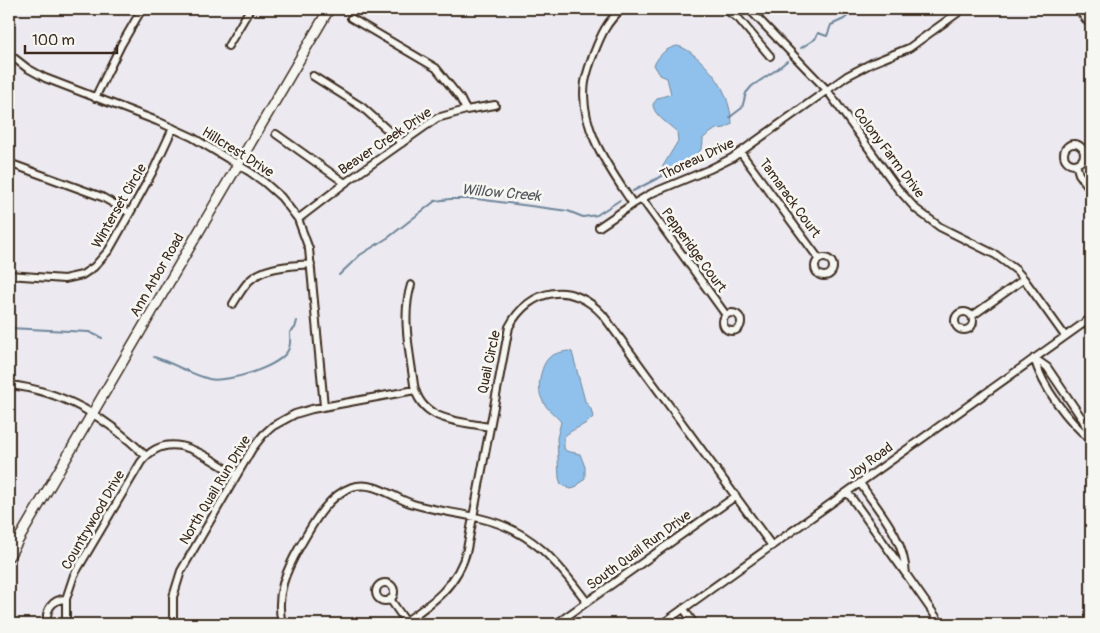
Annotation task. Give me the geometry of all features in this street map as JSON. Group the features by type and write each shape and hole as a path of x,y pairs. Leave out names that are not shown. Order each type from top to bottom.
{"main road":[{"name":"Ann Arbor Road","path":"9,556 329,9"}],"street":[{"path":"95,98 121,45 142,9"},
{"path":"228,46 250,9"},
{"path":"622,9 608,22 600,37 587,71 584,96 588,120 598,146 632,204"},
{"path":"725,9 739,19 770,56"},
{"name":"Colony Farm Drive","path":"749,9 827,90 898,189 916,209 940,227 996,255 1016,270 1065,336"},
{"name":"Thoreau Drive","path":"599,227 632,204 710,169 741,152 858,69 908,48 962,9"},
{"path":"1078,9 1091,26"},
{"path":"351,18 436,68 460,98 466,110"},
{"name":"Hillcrest Drive","path":"9,54 27,68 45,78 173,128 238,164 275,191 298,219 309,248 324,406"},
{"path":"313,76 362,107 402,143"},
{"name":"Beaver Creek Drive","path":"298,219 437,118 466,110 496,105"},
{"name":"Winterset Circle","path":"9,274 58,279 76,277 88,272 104,257 130,213 153,171 173,128"},
{"path":"276,134 345,183"},
{"name":"Tamarack Court","path":"741,152 819,259"},
{"path":"9,163 102,197 130,213"},
{"path":"1076,164 1079,174 1091,190"},
{"name":"Pepperidge Court","path":"642,199 726,315"},
{"path":"233,304 249,281 258,274 271,269 311,264"},
{"path":"972,316 1024,279"},
{"path":"411,285 406,311 415,390 422,405 434,415 489,427"},
{"name":"Quail Circle","path":"404,623 439,597 455,578 465,556 506,336 514,318 526,304 539,296 555,293 573,294 590,302 603,314 772,546"},
{"name":"Joy Road","path":"662,624 1091,318"},
{"path":"1034,358 1047,368 1083,420 1091,439"},
{"path":"1034,358 1039,374 1074,426 1091,439"},
{"path":"9,385 26,386 52,393 118,430 146,456 153,450 163,446 182,445 237,475"},
{"name":"North Quail Run Drive","path":"173,624 172,607 177,580 237,475 257,443 273,426 295,414 324,406 415,390"},
{"name":"Countrywood Drive","path":"66,624 66,599 74,575 146,456"},
{"path":"860,483 899,541 905,560 906,574"},
{"path":"282,624 280,594 288,568 320,514 330,502 349,488 358,486 371,486 414,505 473,517 508,527 536,543 559,565 587,602"},
{"path":"848,493 941,624"},
{"name":"South Quail Run Drive","path":"556,624 736,496"},
{"path":"48,624 47,614 51,606 58,600 66,599"},
{"path":"390,599 404,623"},
{"path":"684,609 694,624"}],"water":[{"path":"677,46 697,57 720,84 726,97 732,124 725,128 716,129 703,138 702,148 694,158 661,177 663,166 678,141 677,132 658,116 654,108 653,104 658,98 671,94 667,78 660,75 654,65 663,53"},
{"path":"568,351 572,352 585,401 591,409 593,417 564,437 564,448 566,451 580,454 585,467 585,478 575,488 570,489 561,484 559,478 557,438 561,422 545,404 541,397 539,386 541,374 547,360 554,355"}],"waterway":[{"name":"Willow Creek","path":"801,48 815,39 818,33 827,36 831,25 844,19 856,9"},
{"name":"Willow Creek","path":"730,117 742,108 746,93 752,86 787,61"},
{"name":"Willow Creek","path":"633,191 662,176"},
{"name":"Willow Creek","path":"339,275 360,255 389,237 435,201 477,199 568,211 583,217 597,215 620,200"},
{"name":"Willow Creek","path":"154,357 209,379 228,379 240,376 266,367 285,355 290,346 290,332 295,328 297,321"},
{"name":"Willow Creek","path":"9,328 89,332 102,338"}]}
